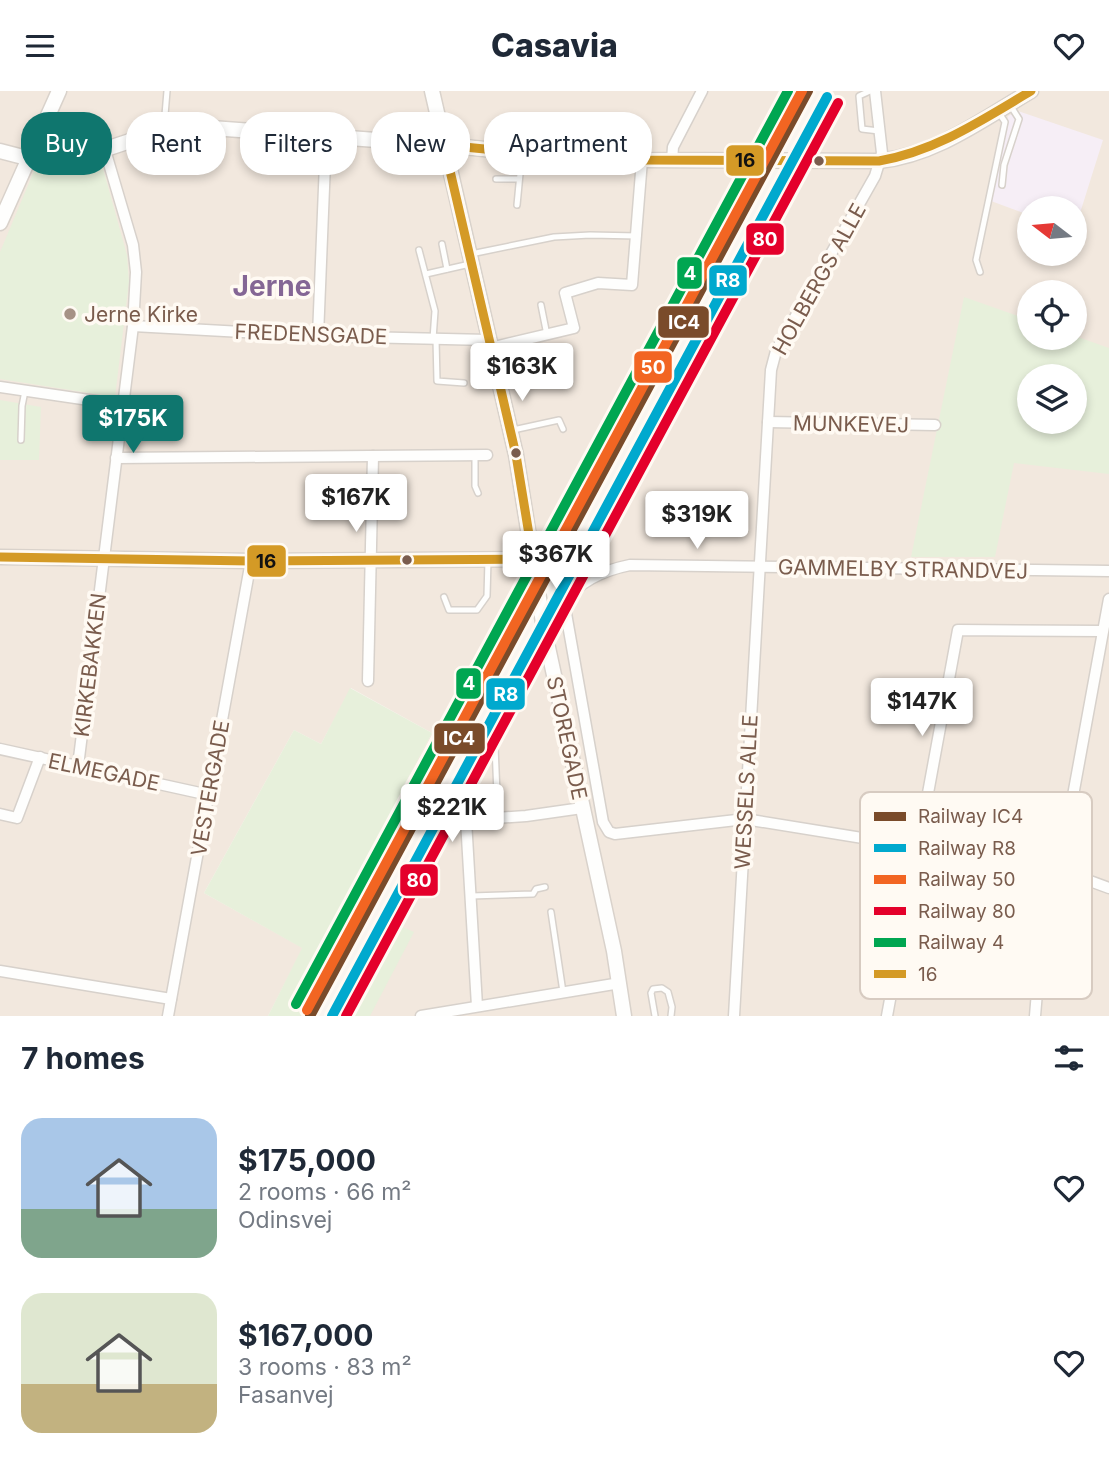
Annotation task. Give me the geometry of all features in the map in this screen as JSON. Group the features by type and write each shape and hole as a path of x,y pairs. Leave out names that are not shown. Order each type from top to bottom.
{"street":[{"path":"49,112 59,91"},
{"name":"STOREGADE","path":"432,91 437,112"},
{"path":"672,160 673,148 702,91"},
{"path":"873,91 882,153 879,161"},
{"path":"652,160 879,161 908,156 941,144 1031,91"},
{"path":"0,151 21,157"},
{"name":"HOLBERGS ALLE","path":"761,568 771,370 776,351 854,216 875,176 879,161"},
{"name":"KIRKEBAKKEN","path":"78,766 133,326 136,272 133,245 112,174"},
{"path":"0,223 21,175"},
{"path":"317,336 324,175"},
{"name":"STOREGADE","path":"451,175 523,490 544,629 625,1016"},
{"path":"638,236 641,175"},
{"name":"FREDENSGADE","path":"133,326 435,339 489,344 547,335 574,328 565,293 598,283 632,285 638,236"},
{"path":"0,387 123,405"},
{"name":"MUNKEVEJ","path":"768,422 935,425"},
{"path":"116,458 487,455"},
{"path":"368,681 373,456"},
{"path":"0,557 251,561 533,559"},
{"name":"VESTERGADE","path":"168,1016 251,561"},
{"name":"GAMMELBY STRANDVEJ","path":"745,819 615,834 607,831 603,822 564,603 573,591 607,570 630,565 1109,571"},
{"name":"WESSELS ALLE","path":"734,1016 752,671 761,568"},
{"path":"1074,792 1109,599"},
{"path":"928,792 958,630 1102,631"},
{"name":"ELMEGADE","path":"0,749 209,795"},
{"path":"0,814 16,818 40,757"},
{"path":"477,1006 466,820 582,808"},
{"path":"745,819 860,838"},
{"path":"1092,882 1109,888"},
{"path":"0,971 171,999"},
{"path":"421,1016 620,983"}],"lane":[{"path":"165,112 167,91"},
{"path":"873,91 859,96 862,129 879,131"},
{"path":"1002,185 1004,165 1019,119 1004,107"},
{"path":"980,272 976,260 1005,122 1004,107"},
{"path":"517,205 519,175"},
{"path":"496,179 519,179"},
{"path":"426,274 470,259 554,237 638,236"},
{"path":"442,244 447,269"},
{"path":"419,250 435,311 438,381 464,383"},
{"path":"541,305 547,335"},
{"path":"21,440 25,391"},
{"path":"510,431 559,420 563,429"},
{"path":"475,455 475,486 478,493"},
{"path":"444,597 449,610 477,610 487,596 488,560"},
{"path":"495,746 498,818"},
{"path":"471,896 533,894 536,889 545,887"},
{"path":"551,912 563,992"},
{"path":"655,1016 651,993 657,988 667,992 672,1007 671,1016"}],"shaded area":[{"path":"0,91 800,91 562,529 524,586 401,789 432,733 351,688 321,744 294,730 204,893 303,948 268,1016 0,1016"},
{"path":"828,91 1109,91 1109,1016 335,1016"},
{"path":"1018,111 1103,140 1085,196 1017,196 1017,211 991,201 1008,116"}],"green space":[{"path":"32,175 105,175 127,255 129,282 115,397 0,379 0,252"},
{"path":"964,297 1017,316 1017,350 1087,350 1087,340 1109,348 1109,474 1014,463 995,557 911,557"},
{"path":"0,400 41,407 39,460 0,460"},
{"path":"350,688 432,733 402,789 419,804 304,1016 268,1016 302,948 204,893 294,730 321,744"},
{"path":"388,921 414,932 370,1016 336,1016"}],"rail line":[{"name":"4","path":"296,1004 788,91"},
{"name":"50","path":"307,1010 802,91"},
{"name":"IC4","path":"310,1016 808,91"},
{"name":"R8","path":"332,1016 827,97"},
{"name":"80","path":"346,1016 838,103"}],"transit line":[{"name":"16","path":"470,148 564,157 642,160 879,161 939,142 1031,91"},
{"name":"16","path":"451,175 516,455 533,559"},
{"name":"16","path":"0,557 251,561 533,559"}],"place":[{"name":"Jerne Kirke","path":"70,314"}],"district":[{"name":"Jerne","path":"272,286"}]}
